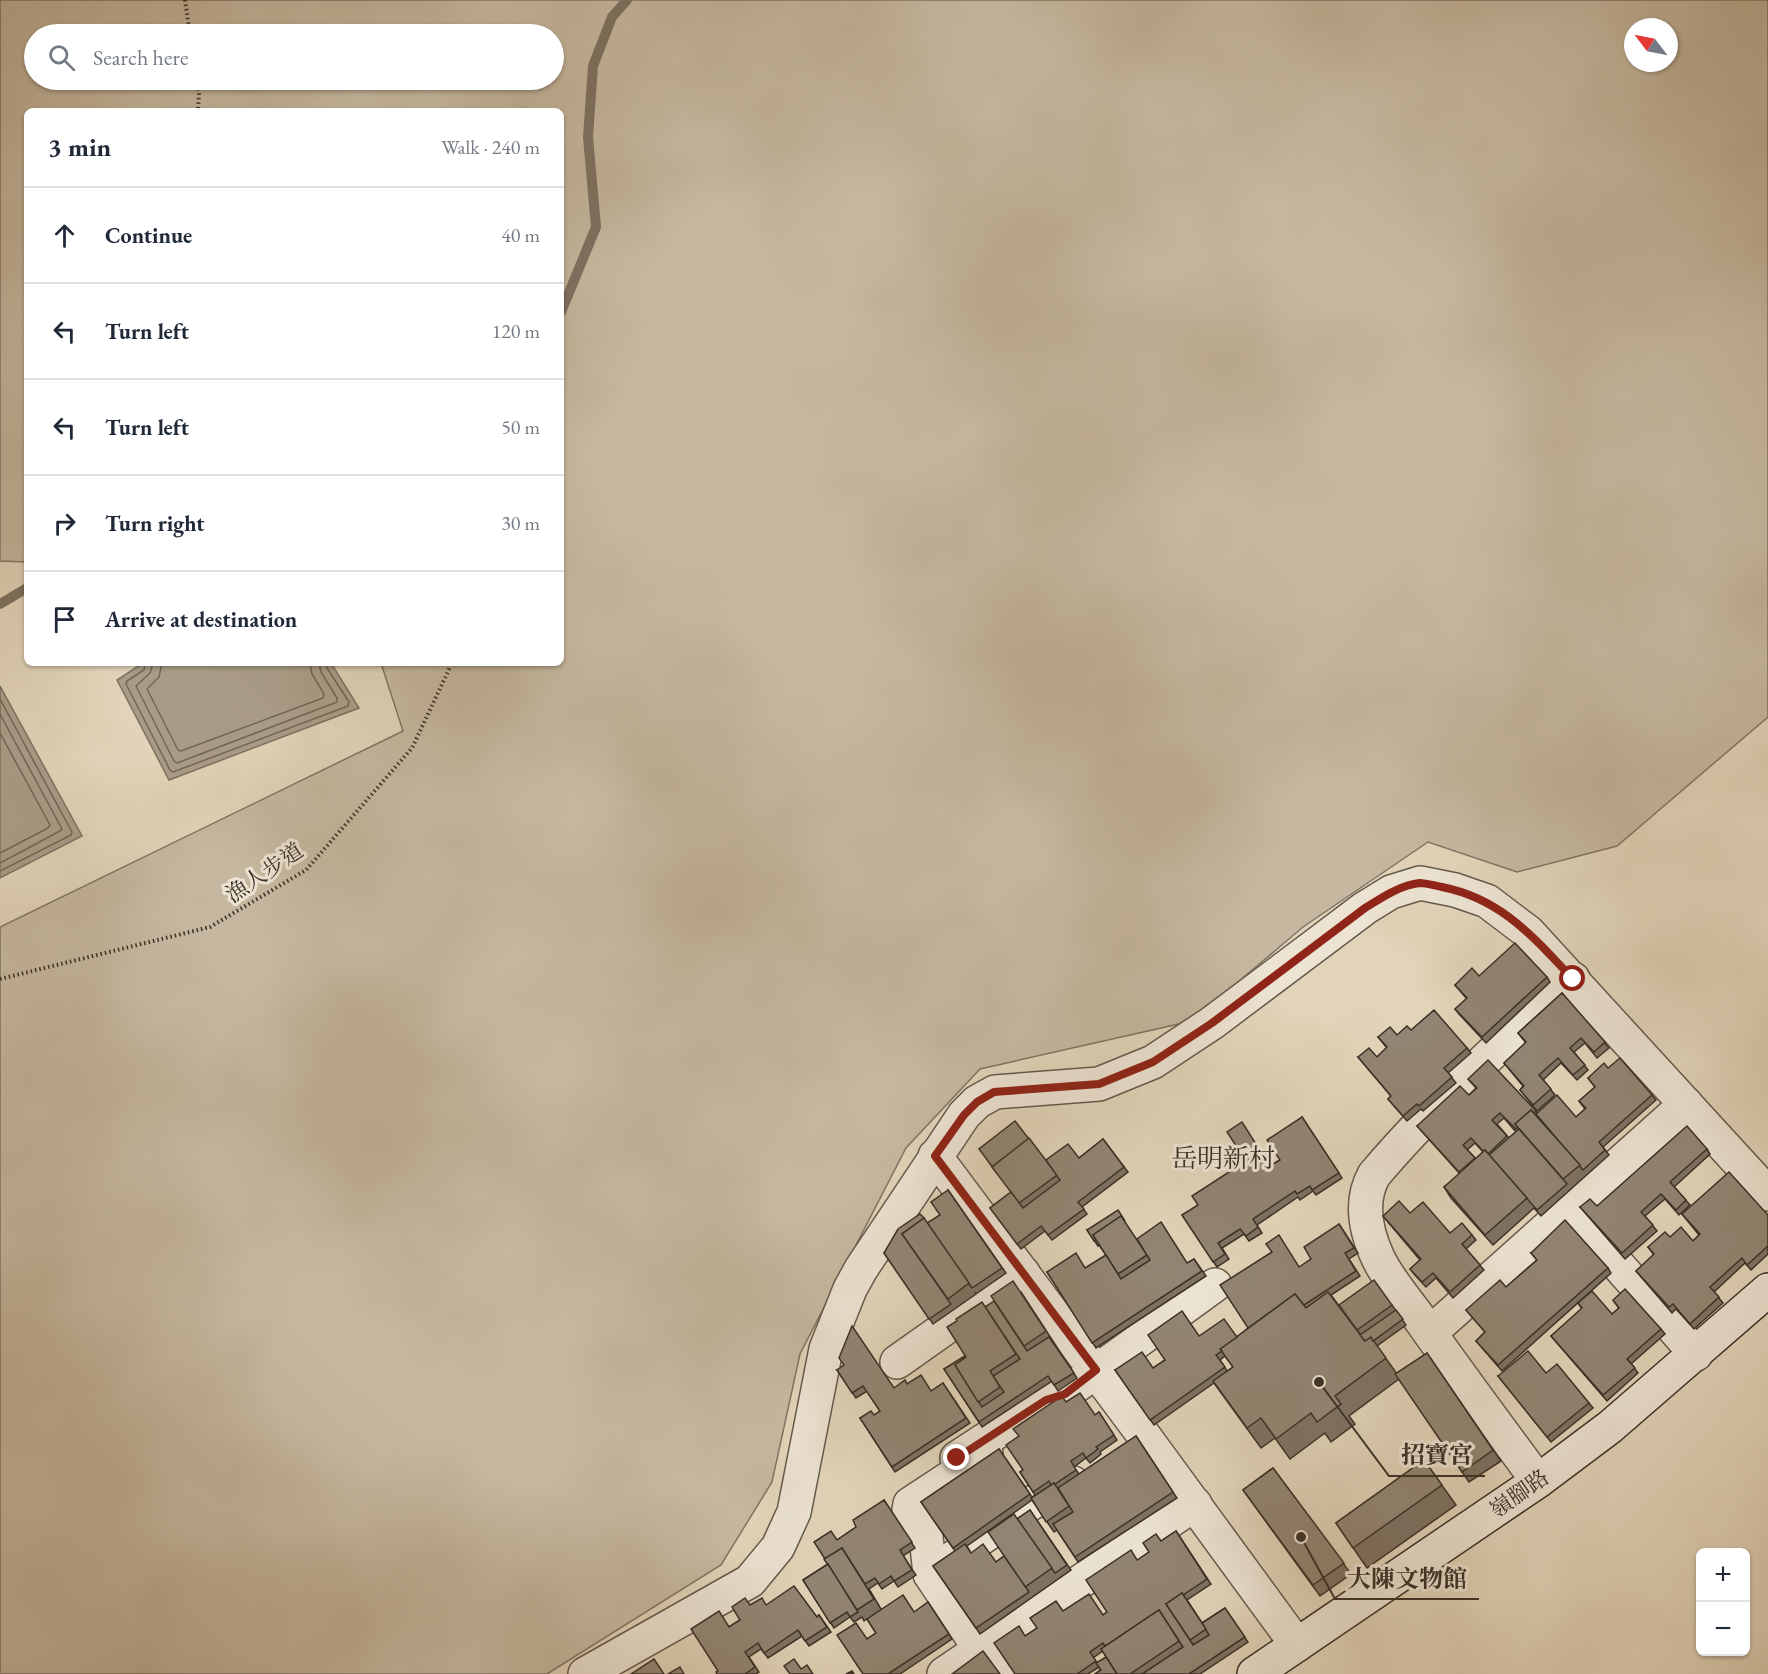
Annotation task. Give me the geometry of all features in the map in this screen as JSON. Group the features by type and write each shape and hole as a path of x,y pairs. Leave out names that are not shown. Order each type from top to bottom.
{"street":[{"path":"585,1674 750,1581 778,1546 794,1512 826,1349 850,1288 935,1156 964,1115 977,1102 994,1092 1099,1084 1153,1062 1212,1023 1365,908 1391,892 1420,883 1455,890 1487,901 1528,932 1768,1194"},
{"path":"1538,1480 1430,1334 1379,1259 1367,1226 1364,1208 1369,1185 1374,1175 1416,1128 1494,1051 1573,979"},
{"path":"1430,1334 1686,1104"},
{"path":"935,1156 1142,1432 1297,1645"},
{"path":"1569,1209 1696,1354"},
{"path":"897,1362 1023,1273"},
{"path":"957,1458 1046,1400 1065,1394 1215,1285"},
{"name":"嶺腳路","path":"1254,1674 1538,1480 1610,1427 1768,1290"},
{"path":"930,1574 1033,1502 1056,1494 1142,1432"},
{"path":"1008,1674 984,1647 930,1574 926,1537 909,1510 910,1504 1013,1437"},
{"path":"944,1674 1195,1504"}],"path":[{"path":"185,0 189,24"},
{"path":"198,108 199,90"},
{"name":"漁人步道","path":"0,979 210,927 306,870 412,748 451,666"}],"shaded area":[{"path":"0,0 1768,0 1768,717 1617,846 1517,872 1428,842 1303,927 1192,1021 980,1069 906,1148 800,1354 772,1482 721,1565 547,1674 0,1674 0,927 403,731 382,666 564,666 564,108 24,108 24,562 0,561"}],"water":[{"path":"138,666 333,666 359,708 169,780 117,680"},
{"path":"0,686 82,836 0,878"}],"building":[{"path":"1515,943 1547,977 1482,1037 1455,1009 1467,998 1455,985 1472,968 1479,976"},
{"path":"1562,993 1605,1042 1594,1052 1581,1038 1570,1048 1585,1065 1573,1075 1558,1058 1539,1075 1551,1089 1533,1105 1520,1090 1524,1086 1504,1063 1526,1042 1518,1033"},
{"path":"1434,1010 1467,1048 1444,1068 1452,1077 1419,1106 1417,1104 1403,1116 1388,1099 1391,1096 1358,1057 1369,1048 1377,1057 1387,1047 1378,1037 1390,1027 1397,1035 1407,1026 1411,1030"},
{"path":"1620,1058 1652,1095 1599,1142 1605,1150 1583,1170 1536,1114 1557,1095 1576,1117 1586,1108 1579,1101 1595,1087 1588,1078 1604,1063 1608,1068"},
{"path":"1488,1060 1536,1111 1534,1113 1531,1110 1515,1124 1518,1127 1516,1129 1500,1113 1492,1120 1507,1136 1488,1154 1471,1138 1463,1145 1475,1158 1459,1172 1417,1126 1460,1086 1469,1095 1477,1088 1468,1079"},
{"path":"1531,1110 1580,1165 1563,1179 1515,1124"},
{"path":"1302,1117 1339,1173 1312,1190 1310,1186 1297,1194 1295,1191 1253,1219 1258,1227 1246,1236 1240,1229 1218,1243 1225,1254 1213,1262 1182,1215 1198,1205 1192,1196 1246,1161 1227,1132 1242,1122 1270,1166 1280,1160 1267,1140"},
{"path":"1015,1121 1029,1139 992,1167 979,1149"},
{"path":"1687,1126 1707,1149 1670,1182 1686,1200 1676,1210 1661,1194 1641,1212 1653,1225 1622,1253 1580,1207 1590,1199 1597,1206"},
{"path":"1519,1129 1567,1184 1537,1210 1489,1155"},
{"path":"1029,1138 1057,1175 1019,1203 992,1167"},
{"path":"1103,1139 1124,1167 1078,1202 1084,1209 1048,1235 1041,1226 1017,1244 990,1208 1011,1192 1023,1208 1060,1180 1046,1160 1068,1144 1079,1158"},
{"path":"1485,1150 1527,1198 1485,1235 1444,1187"},
{"path":"1729,1172 1768,1215 1768,1246 1747,1265 1742,1258 1710,1287 1719,1297 1690,1324 1673,1304 1669,1307 1636,1271 1654,1254 1648,1247 1665,1232 1670,1237 1681,1227 1693,1241 1700,1234 1682,1214"},
{"path":"948,1190 1002,1268 972,1288 927,1223 940,1215 931,1202"},
{"path":"1399,1201 1410,1213 1423,1202 1450,1233 1462,1223 1472,1235 1462,1244 1480,1265 1450,1292 1433,1273 1422,1282 1410,1269 1421,1259 1383,1216"},
{"path":"1118,1210 1125,1221 1121,1216 1093,1235 1096,1240 1094,1241 1087,1230"},
{"path":"920,1214 924,1218 902,1234 951,1304 929,1319 884,1253 898,1229"},
{"path":"1121,1216 1147,1255 1118,1274 1093,1235"},
{"path":"924,1218 969,1283 948,1299 902,1234"},
{"path":"1565,1220 1608,1268 1498,1365 1476,1341 1485,1332 1466,1310 1500,1280 1506,1287 1537,1260 1531,1253"},
{"path":"1161,1222 1187,1263 1194,1259 1202,1271 1092,1343 1047,1272 1076,1253 1085,1268 1106,1255 1121,1279 1150,1260 1137,1239"},
{"path":"1339,1224 1354,1248 1345,1253 1356,1271 1304,1305 1295,1294 1248,1328 1220,1285 1272,1252 1266,1244 1279,1235 1299,1267 1311,1259 1304,1247"},
{"path":"1374,1280 1392,1305 1357,1330 1339,1305"},
{"path":"1013,1281 1046,1331 1024,1346 991,1296"},
{"path":"1625,1289 1661,1329 1627,1359 1635,1368 1603,1395 1551,1336 1582,1308 1578,1303 1592,1291 1612,1314 1619,1308 1613,1300"},
{"path":"1328,1292 1365,1341 1371,1337 1386,1358 1335,1396 1341,1404 1317,1422 1311,1413 1276,1439 1261,1418 1247,1428 1213,1381 1233,1367 1220,1349 1295,1294 1306,1308"},
{"path":"994,1301 1027,1351 1049,1337 1074,1373 1054,1385 1048,1376 979,1422 944,1369 966,1357 955,1365 982,1407 1004,1392 993,1376 1020,1359 985,1307"},
{"path":"982,1302 1016,1354 990,1371 1000,1387 978,1402 955,1365 966,1357 947,1327"},
{"path":"1396,1310 1403,1319 1373,1341 1371,1337 1365,1341 1360,1335"},
{"path":"1182,1311 1199,1336 1224,1319 1237,1337 1220,1349 1222,1351 1216,1355 1225,1367 1150,1420 1115,1370 1142,1352 1153,1368 1165,1360 1148,1335"},
{"path":"852,1326 894,1388 905,1380 907,1384 921,1375 931,1391 943,1383 966,1418 892,1467 860,1418 871,1411 874,1415 880,1411 863,1386 852,1393 837,1370 844,1365 839,1358"},
{"path":"1528,1351 1546,1373 1557,1364 1589,1403 1547,1437 1498,1376"},
{"path":"1427,1353 1493,1450 1462,1472 1395,1374"},
{"path":"1080,1393 1095,1415 1099,1412 1114,1435 1096,1447 1098,1449 1086,1458 1083,1453 1071,1461 1076,1470 1055,1484 1051,1485 1049,1481 1033,1492 1020,1472 1023,1470 1006,1445 1019,1436 1013,1429 1062,1396 1066,1402"},
{"path":"1136,1436 1173,1492 1075,1557 1053,1524 1073,1512 1058,1488"},
{"path":"999,1449 1030,1494 953,1548 921,1502"},
{"path":"1424,1460 1442,1485 1353,1548 1336,1523"},
{"path":"1273,1468 1344,1563 1313,1585 1243,1490"},
{"path":"1054,1483 1069,1506 1046,1522 1031,1498"},
{"path":"884,1500 912,1542 900,1550 912,1570 894,1581 891,1576 879,1584 875,1578 865,1584 842,1548 825,1559 814,1542 831,1531 837,1540 856,1527 853,1520"},
{"path":"1030,1510 1067,1565 1055,1573 1017,1519"},
{"path":"1014,1514 1052,1568 1025,1587 988,1532"},
{"path":"1176,1531 1207,1579 1166,1604 1193,1645 1209,1635 1202,1623 1225,1608 1245,1637 1189,1674 1142,1674 1183,1647 1159,1610 1105,1646 1103,1643 1090,1652 1096,1661 1077,1674 1015,1674 994,1643 1019,1626 1025,1636 1037,1628 1030,1618 1056,1601 1063,1611 1089,1594 1103,1615 1107,1612 1086,1580 1131,1550 1137,1560 1149,1552 1143,1543 1156,1534 1161,1541"},
{"path":"965,1544 971,1553 983,1544 996,1562 1004,1556 1029,1592 976,1628 933,1566"},
{"path":"842,1548 874,1599 857,1610 824,1559"},
{"path":"828,1564 858,1612 850,1617 847,1612 830,1623 803,1580"},
{"path":"794,1586 827,1627 805,1641 798,1630 764,1653 758,1643 745,1652 755,1667 745,1674 717,1674 718,1671 691,1629 719,1611 729,1627 740,1620 732,1607 745,1598 750,1605 762,1598 766,1605"},
{"path":"1182,1593 1206,1629 1190,1640 1166,1604"},
{"path":"903,1595 914,1612 928,1602 949,1634 888,1674 863,1674 837,1635 856,1623 867,1639 876,1633 867,1619"},
{"path":"1159,1610 1179,1641 1130,1674 1117,1674 1101,1649"},
{"path":"983,1651 1000,1674 952,1674"},
{"path":"1106,1657 1117,1674 1095,1674 1101,1670 1096,1663"},
{"path":"654,1659 664,1674 631,1674"},
{"path":"794,1659 801,1669 807,1665 813,1674 790,1674 784,1666"},
{"path":"680,1667 684,1674 668,1674"}],"waterway":[{"path":"564,305 596,227 588,137 593,66 612,17 627,0"},
{"path":"0,604 24,590"}],"place":[{"name":"招寶宮","path":"1319,1382"},
{"name":"大陳文物館","path":"1301,1537"}],"district":[{"name":"岳明新村","path":"1223,1158"}],"route":[{"path":"957,1458 1046,1400 1065,1394 1096,1370 935,1156 964,1115 977,1102 994,1092 1013,1089 1099,1084 1153,1062 1212,1023 1365,908 1391,892 1420,883 1455,890 1487,901 1528,932 1573,979"}]}
